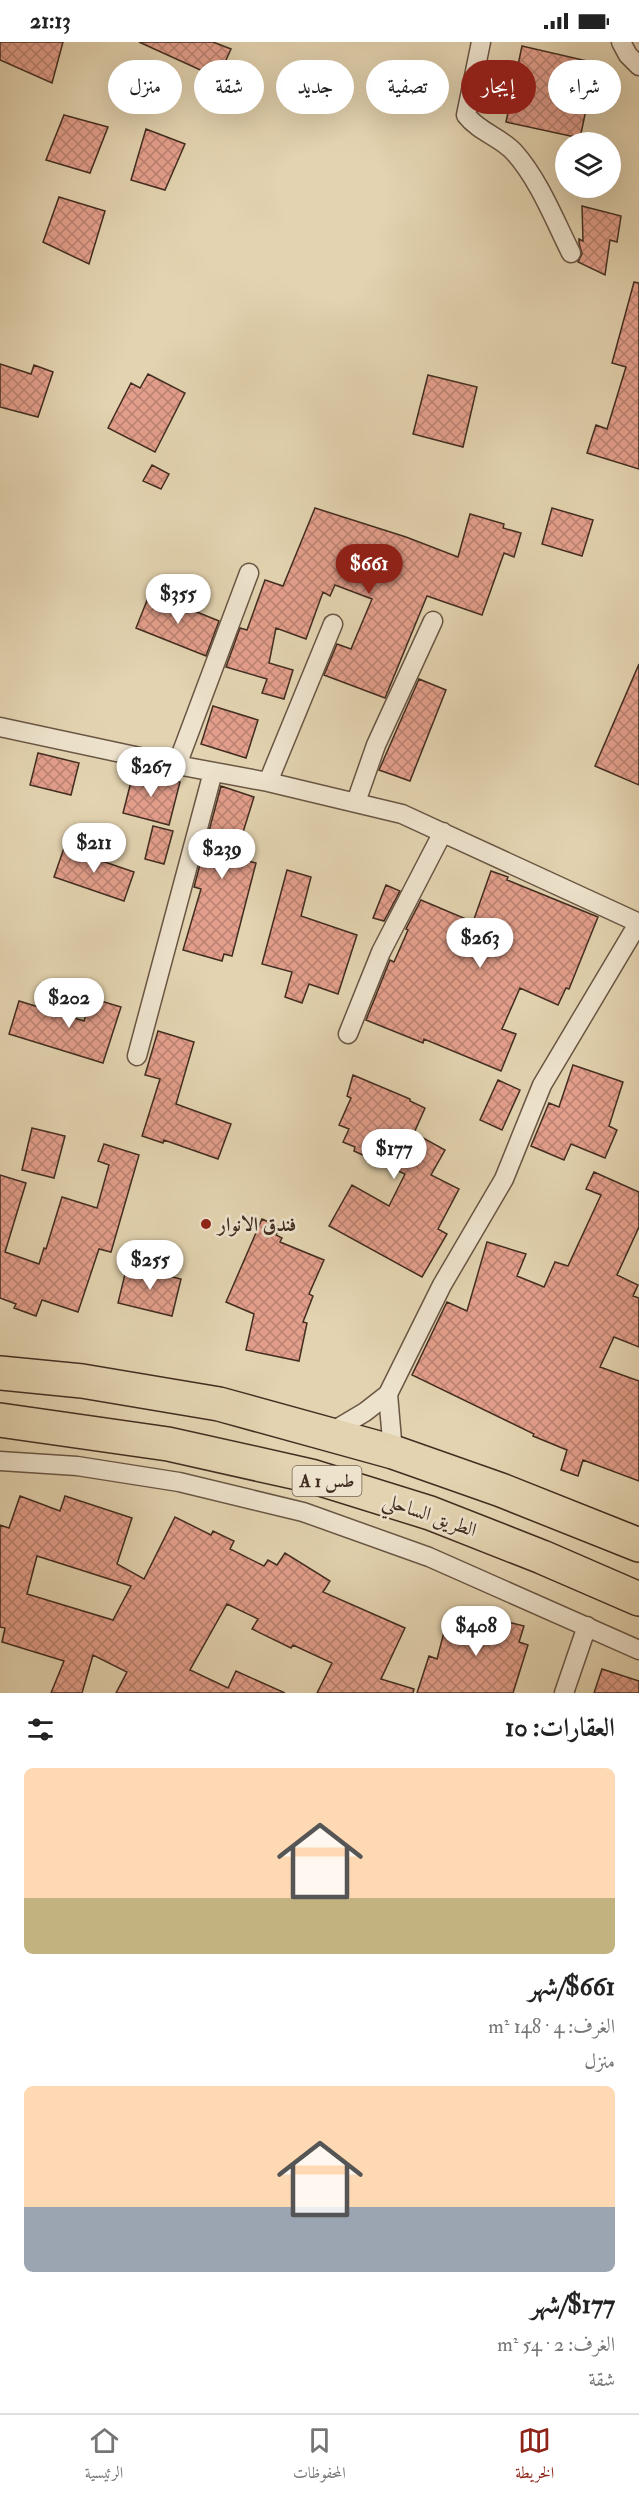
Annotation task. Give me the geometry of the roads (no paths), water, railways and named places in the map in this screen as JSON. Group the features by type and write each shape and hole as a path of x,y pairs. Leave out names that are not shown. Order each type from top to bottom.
{"highway":[{"name":"A 1 طس","path":"0,1373 82,1381 219,1404 393,1452 501,1490 639,1545"},
{"name":"الطريق الساحلي","path":"0,1420 168,1444 311,1476 430,1513 542,1557 639,1599"}],"street":[{"path":"481,42 466,115 474,126 512,149 528,170 571,253"},
{"path":"621,42 628,55 639,66"},
{"path":"177,765 249,573"},
{"path":"356,802 376,745 433,621"},
{"path":"268,782 333,624"},
{"path":"0,727 268,782 402,814 639,923 542,1085 504,1179 442,1285 388,1394 365,1412 328,1434"},
{"path":"136,1056 213,772"},
{"path":"348,1034 381,952 443,832"},
{"path":"388,1394 393,1452"},
{"path":"0,1461 77,1466 178,1482 303,1512 429,1557 639,1650"},
{"path":"564,1693 587,1626"}],"place":[{"name":"فندق الانوار","path":"206,1224"}]}
